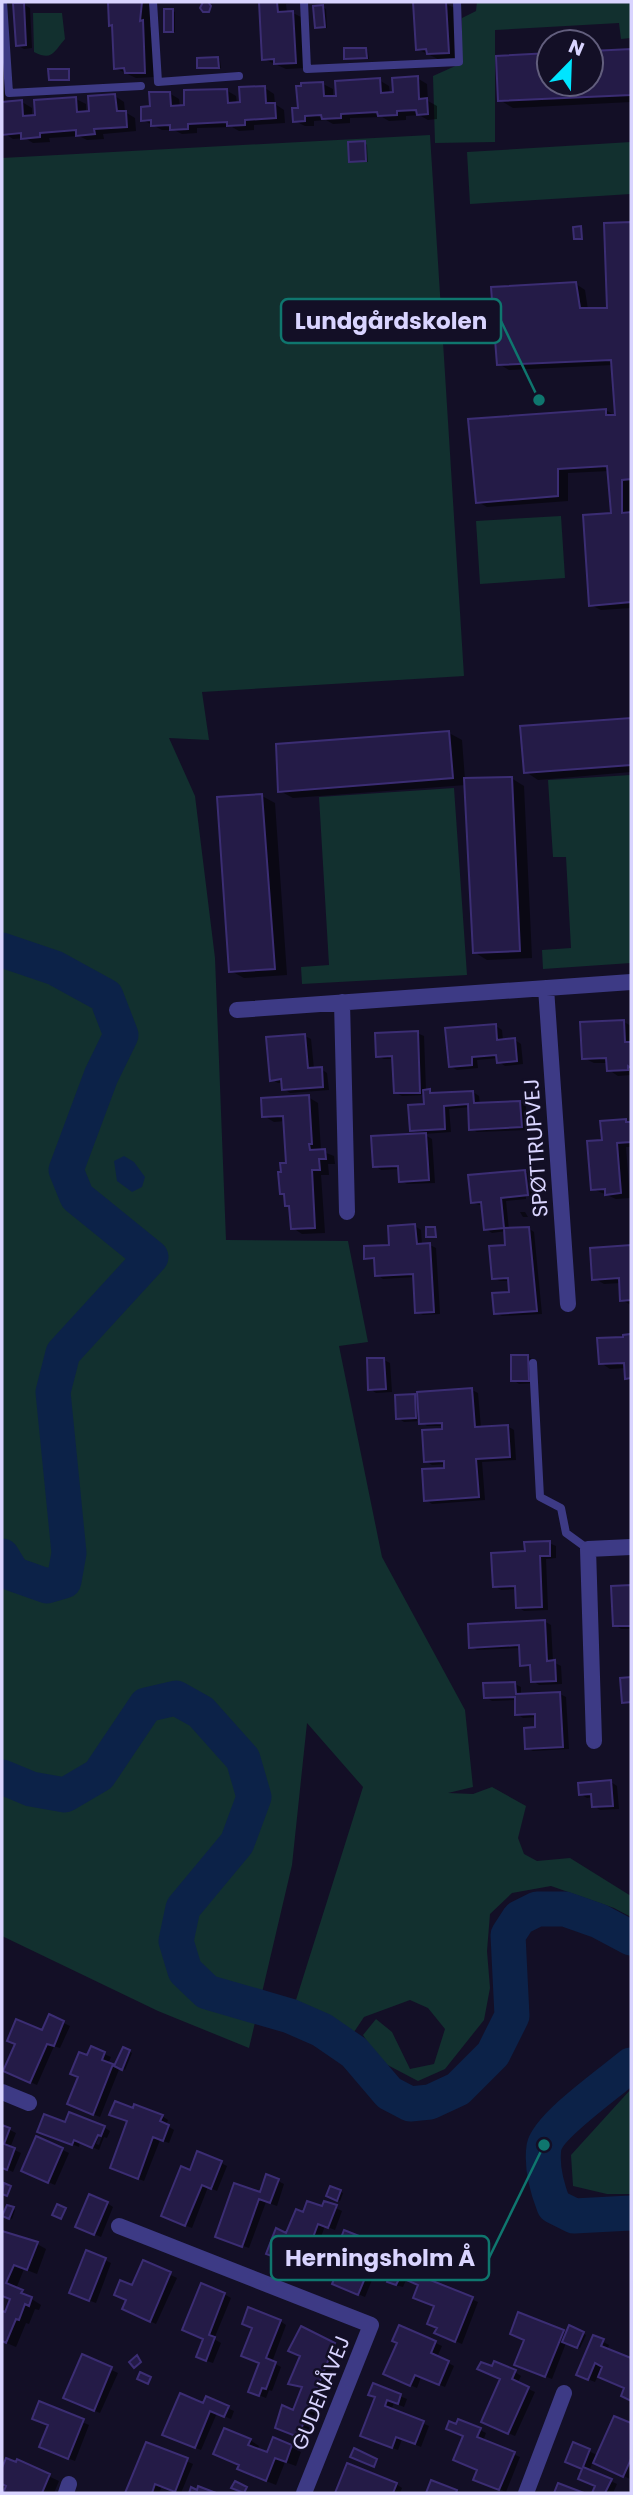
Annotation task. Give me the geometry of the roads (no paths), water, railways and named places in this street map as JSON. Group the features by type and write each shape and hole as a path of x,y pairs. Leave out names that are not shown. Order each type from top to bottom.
{"street":[{"path":"237,1010 631,982"},
{"name":"SPØTTRUPVEJ","path":"546,988 568,1304"},
{"path":"342,1002 347,1212"},
{"path":"594,1741 588,1549 631,1547"},
{"path":"2,2092 29,2103"},
{"name":"GUDENÅVEJ","path":"119,2225 371,2325 304,2493"},
{"path":"526,2493 564,2393"}],"lane":[{"path":"4,2 9,93 141,86"},
{"path":"153,2 158,82 239,76"},
{"path":"304,2 307,69 460,62 457,2"},
{"path":"533,1363 540,1497 561,1508 566,1533 588,1549"}],"water":[{"path":"124,1156 134,1162 145,1177 142,1187 132,1192 117,1181 114,1161"}],"waterway":[{"path":"2,950 55,968 106,996 121,1035 101,1076 66,1170 77,1197 151,1257 63,1353 53,1392 69,1553 64,1581 47,1586 13,1574 2,1556"},
{"path":"2,1777 31,1789 65,1795 99,1775 146,1705 176,1698 201,1712 243,1759 254,1797 237,1843 183,1908 176,1941 185,1971 207,1992 290,2016 322,2030 354,2052 389,2093 410,2104 430,2102 458,2089 493,2054 512,2016 508,1935 519,1918 537,1909 565,1909 599,1921 631,1938"},
{"path":"631,2065 557,2128 548,2138 543,2155 545,2177 554,2206 574,2216 631,2213"}],"place":[{"name":"Lundgårdskolen","path":"539,400"},
{"name":"Herningsholm Å","path":"544,2145"}]}
